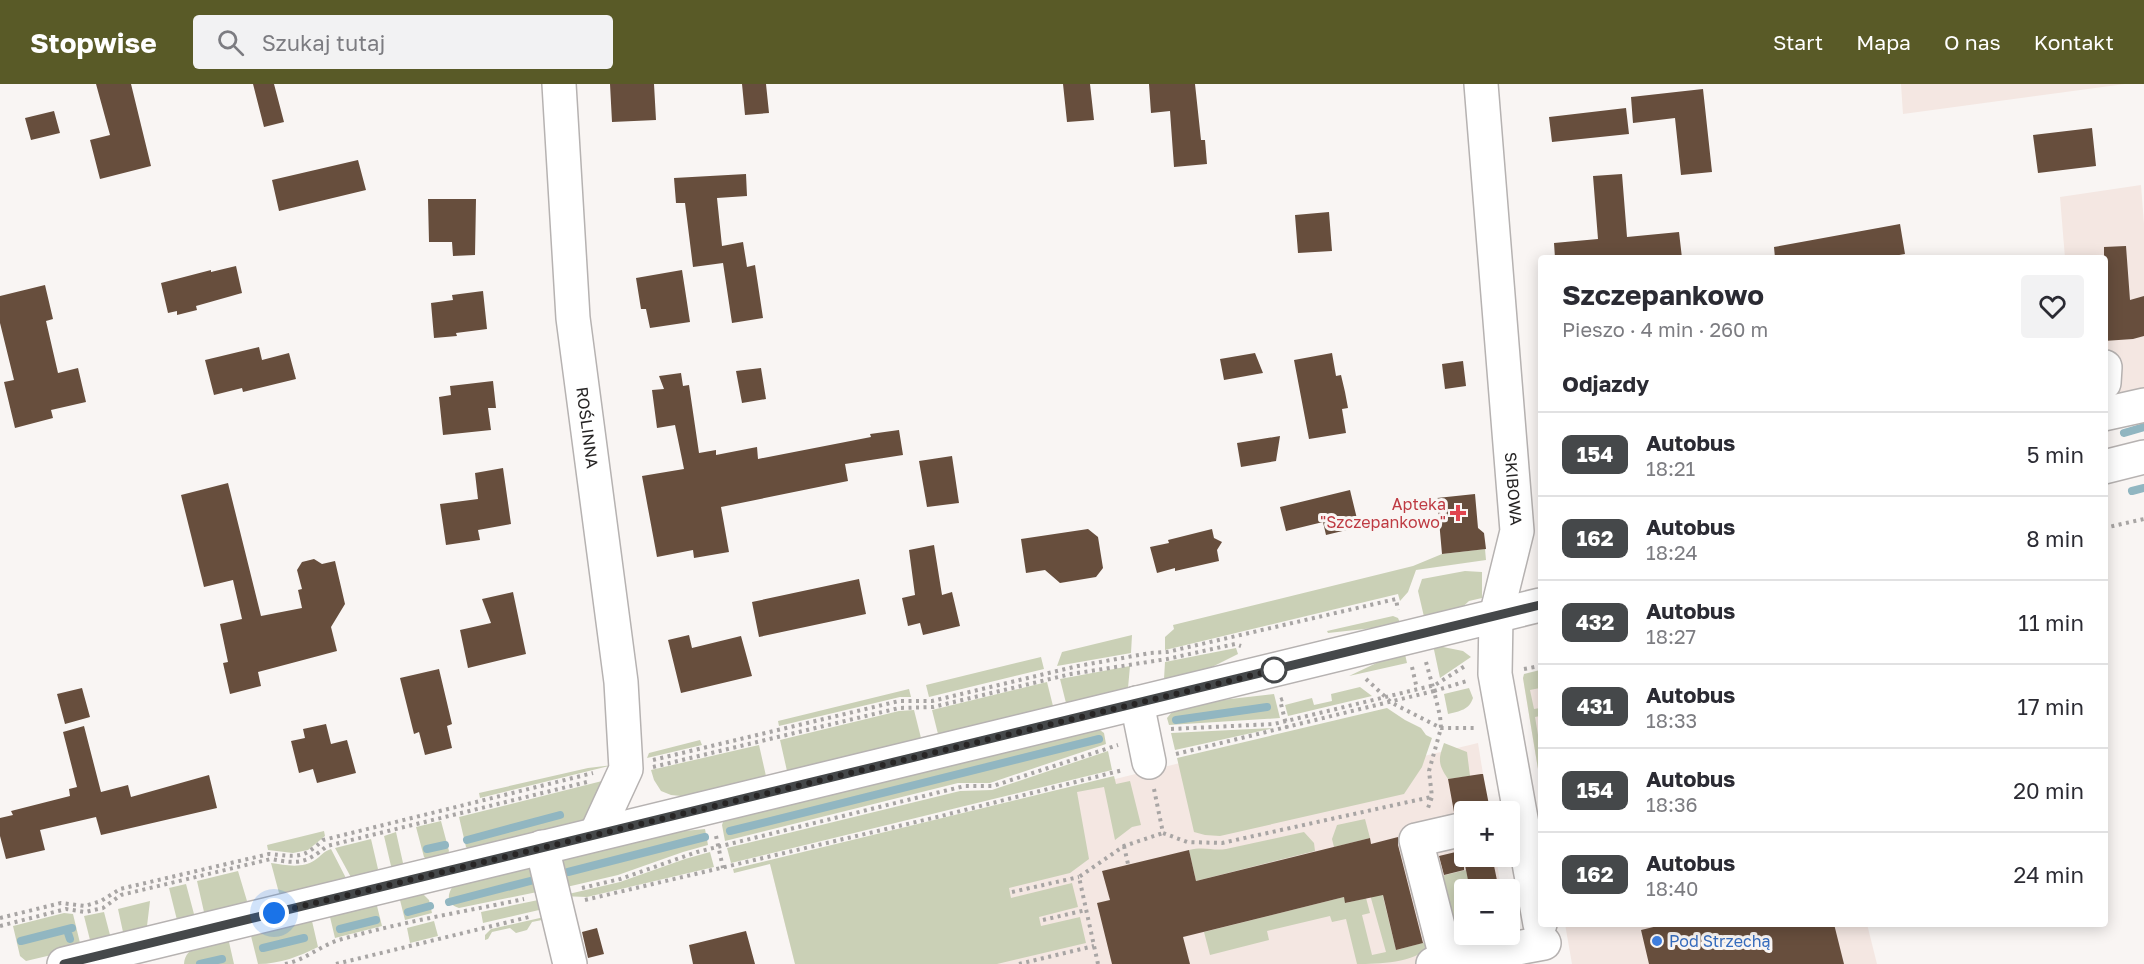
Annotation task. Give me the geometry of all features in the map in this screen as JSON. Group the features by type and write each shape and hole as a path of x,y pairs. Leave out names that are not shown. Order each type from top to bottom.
{"street":[{"name":"ROŚLINNA","path":"560,84 573,318 621,682 626,769 596,834"},
{"name":"SKIBOWA","path":"1481,84 1516,531 1496,616 1508,664 1495,674 1513,801"},
{"path":"2108,413 2144,405"},
{"path":"2108,464 2144,457"},
{"path":"64,964 165,952 542,847 1137,703 1403,618 1496,616 1538,606"},
{"path":"1137,703 1147,749"},
{"path":"626,769 659,819"},
{"path":"1454,831 1416,840 1440,963 1543,939"},
{"name":"SKIBOWA","path":"1520,840 1538,917"},
{"path":"542,847 570,964"}],"path":[{"path":"2108,527 2144,519"},
{"path":"0,926 66,909 85,912 103,908 122,896 271,859 293,863 302,861 312,858 327,846 609,776 644,762 899,700 932,701 1078,666 1167,652 1396,598 1403,618 1417,689"},
{"path":"1387,611 1403,618"},
{"path":"0,918 61,903 85,906 101,902 120,889 269,854 294,856 309,853 323,840 611,769 648,769 899,708 933,707 1071,674 1179,657 1235,645 1248,648"},
{"path":"285,964 299,961 337,941 432,917 555,900 591,900 1035,792 1147,749 1169,730 1274,724 1435,685 1472,661 1508,664"},
{"path":"1356,681 1366,679 1392,702 1441,728 1484,727"},
{"path":"555,900 697,852 965,786 993,786 1147,749 1287,729 1434,691 1441,728 1429,771 1432,797 1416,840"},
{"path":"1287,729 1280,700 1291,697"},
{"path":"1147,749 1163,833"},
{"path":"1012,892 1079,877 1124,846 1163,833 1187,842 1222,843 1432,797"},
{"path":"1124,846 1128,864"},
{"path":"1079,877 1098,964"},
{"path":"336,964 552,911 555,900"},
{"path":"1043,921 1086,910"},
{"path":"1019,964 1094,946"}],"shaded area":[{"path":"1901,84 2125,84 1903,114"},
{"path":"2141,185 2144,224 2144,390 2108,398 2108,255 2065,255 2060,197"},
{"path":"1538,674 1538,770 1523,678"},
{"path":"1383,713 1399,762 1478,743 1487,801 1454,801 1454,867 1498,867 1499,879 1454,879 1454,945 1512,945 1515,964 795,964 770,864"},
{"path":"1566,927 1868,927 1877,964 1572,964"}],"green space":[{"path":"1485,549 1486,560 1416,570 1408,592 1400,601 1398,594 1165,650 1165,637 1174,629 1173,625 1413,566 1442,554"},
{"path":"1465,571 1482,572 1482,598 1469,601 1457,612 1425,621 1418,591 1422,579"},
{"path":"1393,616 1398,618 1401,625 1328,633 1327,631"},
{"path":"1132,635 1131,653 1057,666 1062,652"},
{"path":"1433,645 1463,651 1471,657 1440,678"},
{"path":"1236,648 1238,654 1194,676 1168,682 1164,679 1165,662"},
{"path":"1404,650 1407,663 1349,676"},
{"path":"1041,657 1044,669 929,697 926,685"},
{"path":"1130,666 1128,688 1125,693 1070,706 1066,703 1060,679"},
{"path":"1538,670 1538,688 1530,690 1534,709 1538,708 1538,716 1535,717 1538,735 1538,769 1523,678 1524,674"},
{"path":"1047,682 1053,706 1050,711 943,737 938,734 932,710"},
{"path":"1360,687 1372,696 1288,716 1285,705 1312,698 1314,705 1332,701 1331,694"},
{"path":"1469,688 1473,698 1469,705 1448,714 1444,694"},
{"path":"909,689 911,697 900,697 779,726 778,721"},
{"path":"1274,694 1280,718 1169,725 1167,718 1178,705"},
{"path":"1387,708 1421,728 1426,735 1432,738 1422,767 1404,794 1220,836 1194,832 1177,758"},
{"path":"914,710 921,738 918,743 792,774 787,771 780,740 899,711"},
{"path":"1093,725 1104,733 1106,744 990,783 958,783 725,841 722,825 725,816"},
{"path":"1274,728 1175,750 1171,733"},
{"path":"700,740 702,745 647,758 649,753"},
{"path":"1444,743 1467,752 1470,776 1448,779 1440,762"},
{"path":"759,745 766,776 764,781 689,799 661,791 651,770"},
{"path":"1108,751 1112,770 731,863 727,848 960,791 992,790"},
{"path":"613,765 480,798 479,793 588,768"},
{"path":"1114,776 1116,784 1130,781 1141,825 1132,827 1115,840 1104,787 1077,792 1089,859 1070,873 1009,888 1011,898 1072,883 1078,907 1039,917 1041,926 1080,917 1086,943 997,964 795,964 770,864 734,873 733,869"},
{"path":"610,779 596,809 582,821 472,852 466,847 459,817"},
{"path":"1365,819 1370,838 1334,847 1332,839 1337,825"},
{"path":"441,821 449,851 446,858 430,862 424,857 416,827"},
{"path":"705,829 708,845 618,875 558,889 561,861 568,854 674,832"},
{"path":"324,831 325,836 308,850 293,853 268,850 267,845"},
{"path":"396,832 403,863 400,870 391,866 384,836"},
{"path":"1304,832 1314,843 1315,851 1196,881 1189,850 1226,849"},
{"path":"371,839 378,869 375,876 353,881 335,848"},
{"path":"331,849 348,882 285,898 279,893 271,863 305,865"},
{"path":"710,852 714,867 587,897 560,896 620,882"},
{"path":"523,866 530,868 547,890 459,908 449,900 456,881"},
{"path":"1466,870 1468,879 1454,879 1454,937 1441,876"},
{"path":"238,871 247,901 242,908 210,916 204,912 197,881"},
{"path":"186,884 194,914 190,921 178,924 169,888"},
{"path":"1381,888 1396,950 1430,941 1430,946 1423,952 1396,961 1357,964 1346,919 1332,922 1330,916 1267,931 1269,940 1210,955 1204,932 1344,897 1346,903 1366,898 1370,913 1362,915 1372,955 1386,952 1369,891"},
{"path":"422,893 429,900 432,913 405,920 400,900 403,895"},
{"path":"548,898 539,910 483,923 481,912"},
{"path":"150,901 147,926 143,933 129,936 123,932 118,909"},
{"path":"372,902 377,906 382,926 335,938 330,917 333,912"},
{"path":"104,912 110,935 106,942 96,944 90,940 84,916"},
{"path":"64,913 73,914 80,943 77,949 26,961 20,956 13,926"},
{"path":"553,915 552,918 532,922 527,930 516,933 510,928 492,932 485,940 485,935 491,929"},
{"path":"307,918 312,921 318,947 290,959 258,964 251,936 255,931"},
{"path":"434,921 438,936 410,943 407,928"},
{"path":"224,939 229,942 234,964 184,964 188,953 193,949"}],"building":[{"path":"96,84 131,84 151,166 100,179 90,140 110,135"},
{"path":"253,84 274,84 284,122 264,127"},
{"path":"610,84 654,84 656,120 612,122"},
{"path":"742,84 766,84 769,113 745,115"},
{"path":"1063,84 1090,84 1094,120 1067,122"},
{"path":"1149,84 1195,84 1201,140 1205,140 1207,164 1174,167 1170,111 1151,113"},
{"path":"1703,89 1712,172 1681,175 1675,118 1633,123 1631,97"},
{"path":"1626,108 1629,134 1552,142 1549,117"},
{"path":"54,111 60,133 31,140 25,118"},
{"path":"2092,128 2096,166 2038,173 2033,135"},
{"path":"358,160 366,190 279,211 272,180"},
{"path":"746,174 747,196 717,198 722,246 743,242 747,267 755,265 763,318 732,323 723,263 693,267 685,203 676,203 674,178"},
{"path":"1622,174 1627,237 1679,232 1682,255 1555,255 1554,243 1598,239 1593,176"},
{"path":"428,199 476,199 475,255 453,256 452,242 429,242"},
{"path":"1329,212 1332,251 1298,253 1295,215"},
{"path":"1900,224 1905,254 1775,255 1774,247"},
{"path":"2126,246 2130,300 2144,296 2144,336 2108,341 2108,255 2104,255 2104,247"},
{"path":"236,266 242,293 196,306 197,310 177,315 177,311 168,313 161,283"},
{"path":"682,270 690,322 650,328 646,309 641,309 636,278"},
{"path":"45,285 53,319 46,321 58,373 78,368 86,402 51,410 53,418 15,428 4,382 14,380 0,323 0,296"},
{"path":"483,291 487,329 456,333 457,336 434,338 431,303 453,300 452,295"},
{"path":"259,347 262,360 289,353 296,379 243,392 242,388 214,395 205,360"},
{"path":"1255,353 1263,373 1224,380 1220,359"},
{"path":"1332,353 1336,376 1341,375 1348,408 1342,409 1346,433 1309,439 1294,360"},
{"path":"1463,361 1466,386 1445,389 1442,364"},
{"path":"761,368 766,399 742,403 736,371"},
{"path":"681,373 683,386 689,385 699,453 716,450 716,455 757,447 758,459 871,437 870,434 899,430 903,455 845,464 848,481 721,507 729,552 694,558 693,550 657,557 642,476 684,469 675,425 657,428 652,390 664,389 659,376"},
{"path":"493,381 496,408 488,408 491,430 443,435 439,397 451,395 450,386"},
{"path":"1280,436 1276,461 1241,467 1237,443"},
{"path":"952,456 959,503 927,507 919,461"},
{"path":"503,468 511,524 478,530 480,540 446,545 440,504 478,499 475,473"},
{"path":"228,483 261,616 302,608 298,590 302,589 297,570 302,562 314,559 322,564 335,561 345,604 331,627 337,651 258,672 261,686 230,694 223,663 228,662 220,624 242,619 233,580 204,587 181,495"},
{"path":"1350,490 1359,527 1326,535 1323,522 1286,531 1280,507"},
{"name":"Apteka \"Szczepankowo\"","path":"1475,494 1478,528 1484,533 1486,549 1442,554 1437,498"},
{"path":"1088,529 1098,537 1103,568 1096,577 1060,583 1045,570 1026,573 1021,539"},
{"path":"1212,529 1214,538 1222,542 1217,550 1219,561 1157,573 1150,547"},
{"path":"934,545 942,595 952,592 960,626 923,635 920,623 908,626 902,598 915,595 909,550"},
{"path":"859,579 866,614 759,637 752,602"},
{"path":"513,592 526,654 468,668 460,630 491,623 482,599"},
{"path":"689,635 692,648 741,636 752,676 681,693 668,640"},
{"path":"439,669 452,724 447,726 452,748 425,755 419,732 414,734 400,678"},
{"path":"82,688 90,717 65,724 57,694"},
{"path":"326,724 331,744 347,740 356,773 317,783 313,769 299,773 291,741 305,738 303,729"},
{"path":"84,726 101,792 128,785 131,797 209,775 217,808 101,835 96,817 40,830 45,850 6,859 0,836 0,818 13,815 11,811 70,796 69,789 77,787 63,732"},
{"path":"1483,774 1488,801 1454,801 1454,812 1448,779"},
{"path":"1398,837 1398,845 1423,943 1396,950 1383,895 1345,903 1344,897 1183,937 1190,964 1112,964 1097,903 1110,900 1102,871 1189,850 1196,881 1370,838 1371,844"},
{"path":"1454,852 1454,867 1464,867 1464,870 1444,875 1439,856"},
{"path":"1465,867 1494,867 1497,879 1468,879"},
{"path":"1654,927 1835,927 1844,964 1649,964 1641,930"},
{"path":"597,928 604,954 588,958 582,932"},
{"path":"746,931 755,964 693,964 689,945"}],"waterway":[{"path":"2124,433 2144,427"},
{"path":"2132,491 2144,488"},
{"path":"1176,720 1267,707"},
{"path":"730,831 1099,739"},
{"path":"467,840 560,815"},
{"path":"568,872 705,837"},
{"path":"427,849 445,845"},
{"path":"449,902 538,879"},
{"path":"408,912 430,906"},
{"path":"340,929 376,920"},
{"path":"21,941 72,928"},
{"path":"67,930 70,939"},
{"path":"263,948 304,938"},
{"path":"200,964 222,959"}],"bus line":[{"name":"154","path":"64,964 1538,605"}],"place":[{"name":"Apteka \"Szczepankowo\"","path":"1458,513"},
{"name":"Pod Strzechą","path":"1657,941"}],"route":[{"path":"274,913 1274,670"}]}
